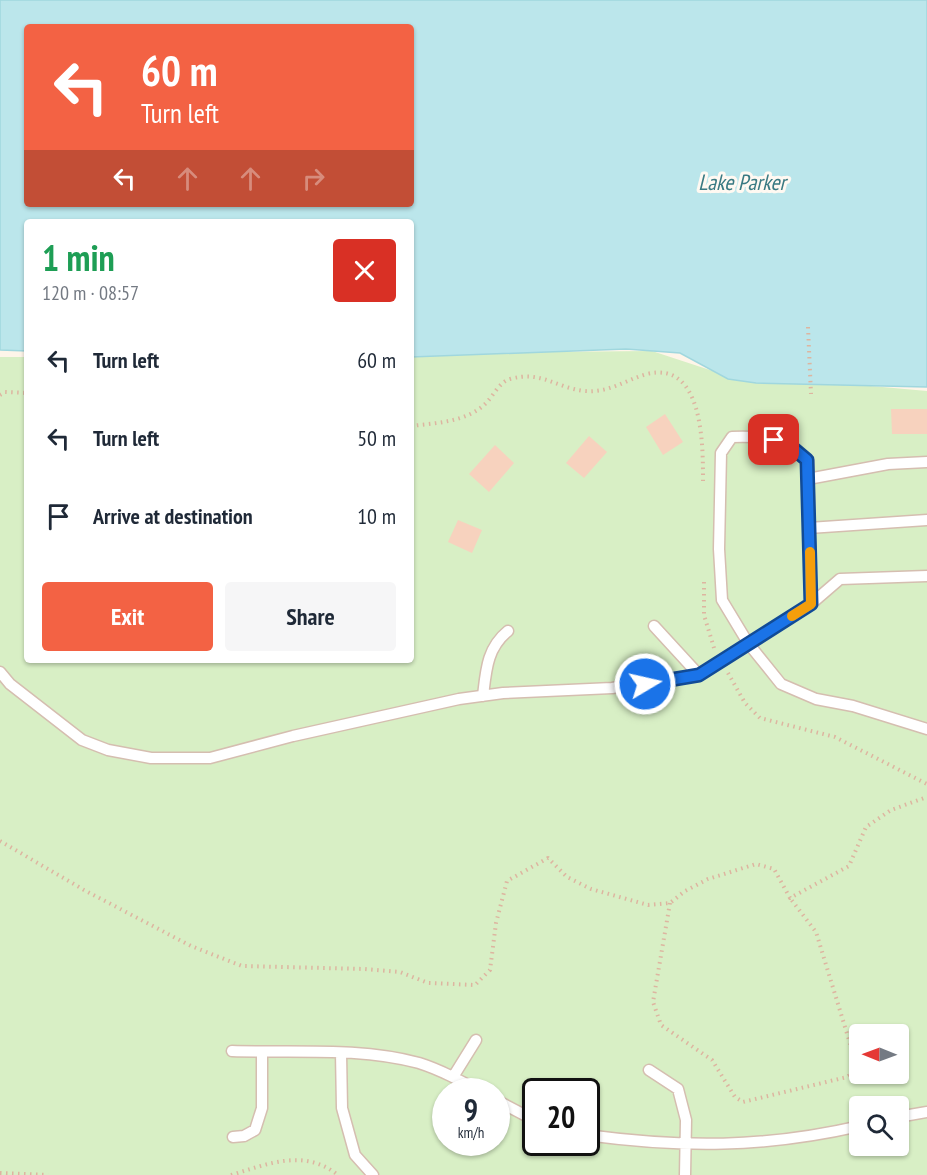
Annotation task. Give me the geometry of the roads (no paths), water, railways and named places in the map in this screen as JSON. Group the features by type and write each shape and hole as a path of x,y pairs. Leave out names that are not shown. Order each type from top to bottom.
{"lane":[{"path":"811,604 807,460 788,444 760,436 732,437 721,453 719,549 722,600 748,644 781,684 816,699 853,706 927,729"},
{"path":"808,479 888,464 927,462"},
{"path":"809,528 927,520"},
{"path":"0,672 10,684 82,740 108,750 151,758 210,758 292,736 483,696 612,688 699,675 811,604 840,579 927,576"},
{"path":"654,626 699,675"},
{"path":"483,696 487,661 495,641 508,631"},
{"path":"232,1051 385,1056 420,1064 453,1077 476,1041"},
{"path":"233,1137 244,1136 255,1130 262,1108 262,1052"},
{"path":"342,1053 342,1107 355,1155 373,1175"},
{"path":"649,1070 678,1089 686,1120 685,1175"},
{"path":"909,1115 927,1112"},
{"path":"600,1136 684,1143 759,1144 806,1138 849,1128"}],"water":[{"name":"Lake Parker","path":"0,0 927,0 927,387 756,383 728,379 680,353 626,349 414,357 414,219 24,219 24,351 0,350"}]}
